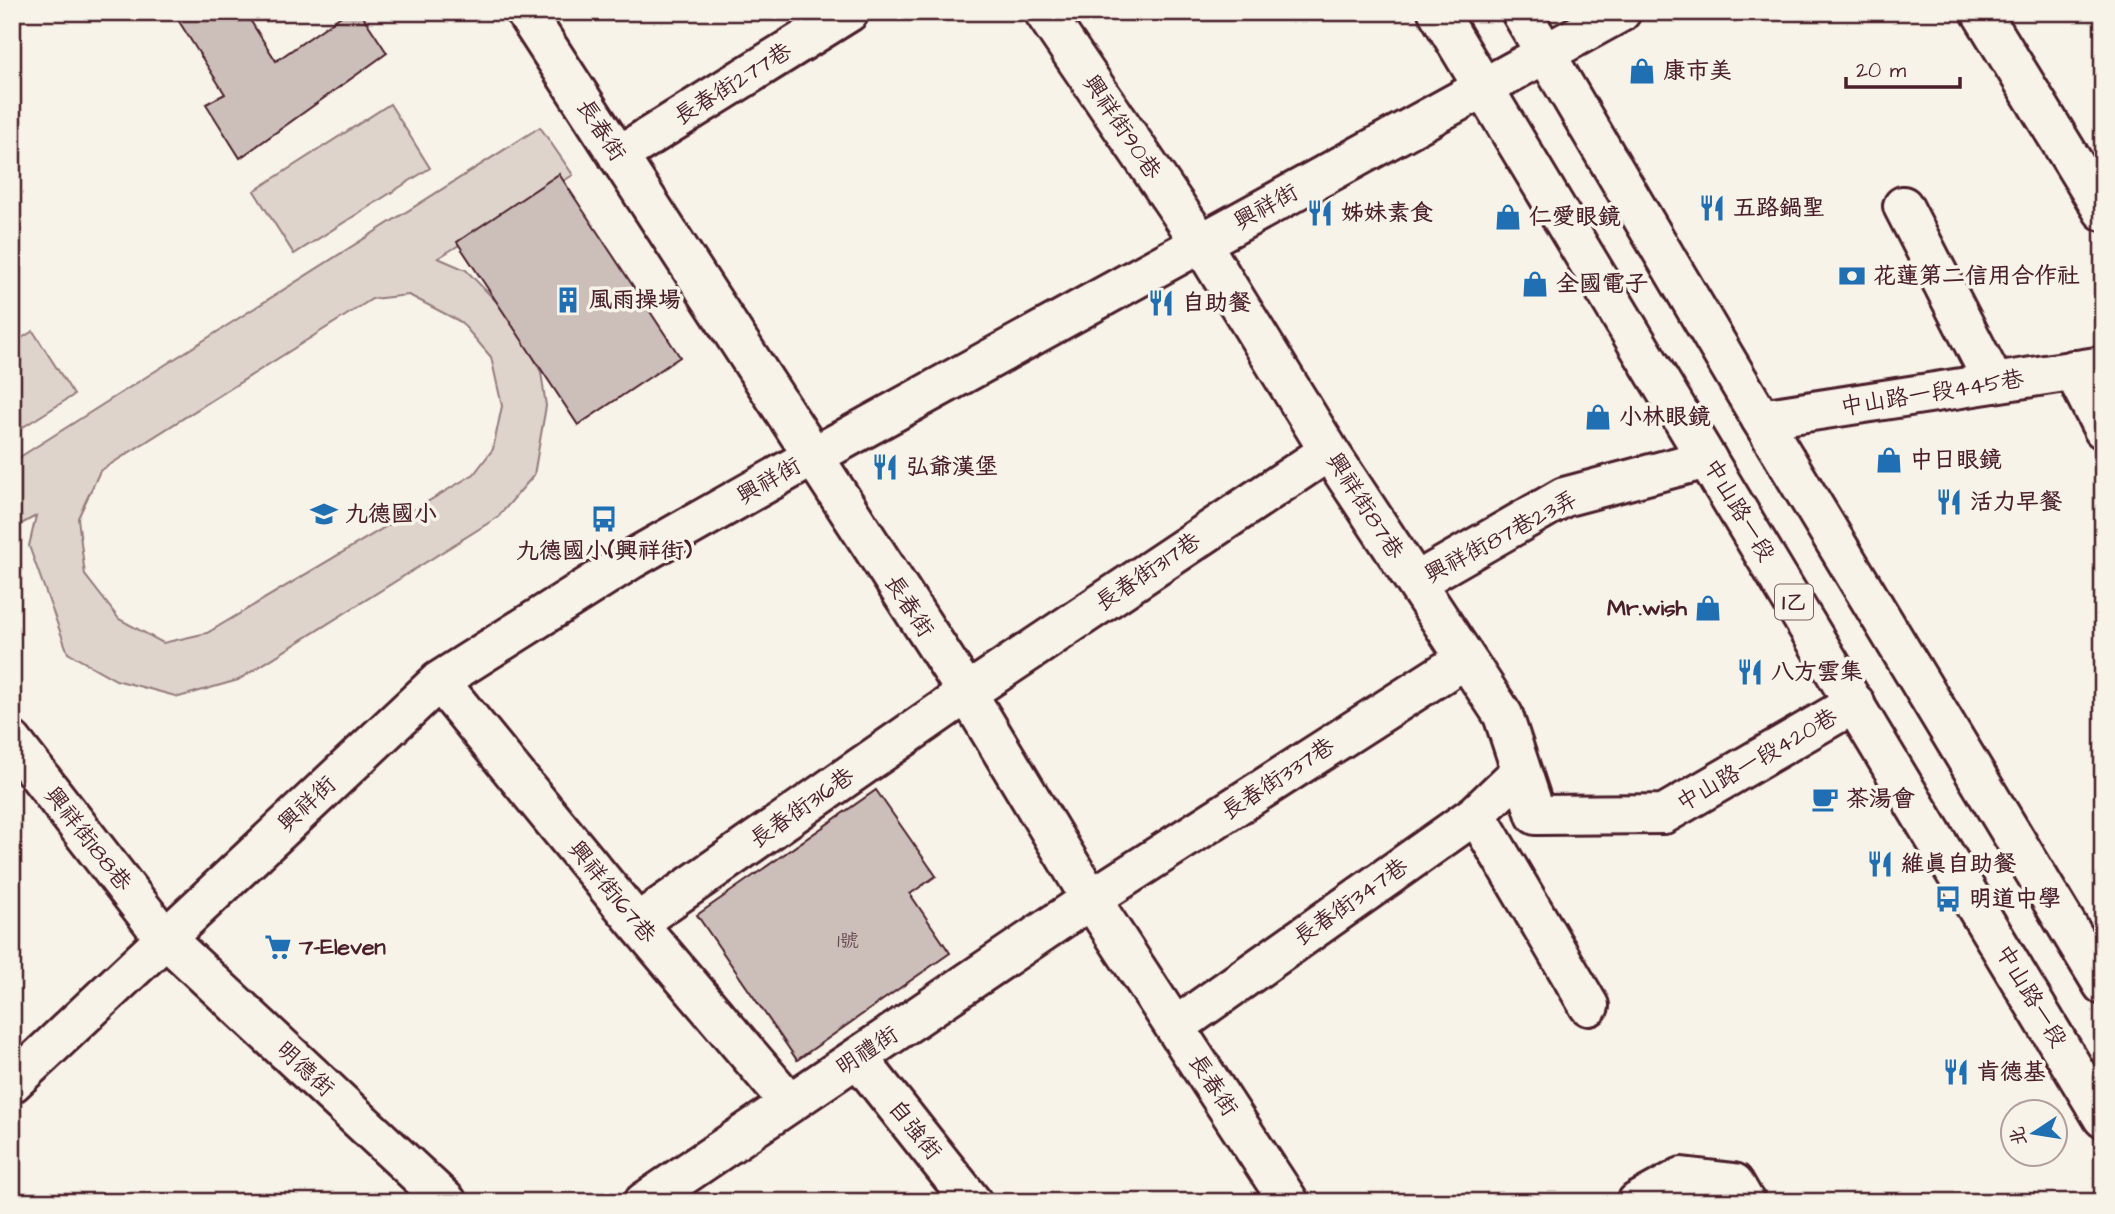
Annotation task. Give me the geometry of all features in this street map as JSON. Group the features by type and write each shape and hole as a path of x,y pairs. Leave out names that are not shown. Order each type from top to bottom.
{"street":[{"name":"長春街","path":"526,12 967,693 1091,899 1289,1202"},
{"name":"長春街277巷","path":"618,156 849,12"},
{"name":"興祥街90巷","path":"1044,12 1201,243"},
{"name":"中山路一段","path":"1438,12 2103,1118"},
{"path":"1521,12 1761,419 2103,985"},
{"name":"興祥街","path":"12,1083 164,937 439,681 632,559 812,457 1621,12"},
{"path":"1981,12 2103,211"},
{"path":"1903,206 1994,383"},
{"name":"興祥街87巷","path":"1201,243 1329,451 1503,715 1521,771"},
{"path":"2088,368 2103,429"},
{"name":"中山路一段445巷","path":"1761,419 2088,368"},
{"name":"長春街317巷","path":"967,693 1329,451"},
{"name":"興祥街87巷23弄","path":"1416,582 1564,498 1707,459"},
{"name":"長春街337巷","path":"1091,899 1465,659"},
{"name":"興祥街167巷","path":"439,681 637,923 788,1101"},
{"name":"長春街316巷","path":"637,923 967,693"},
{"name":"中山路一段420巷","path":"1521,771 1536,815 1664,814 1855,703"},
{"name":"興祥街188巷","path":"12,740 164,937"},
{"name":"長春街347巷","path":"1175,1027 1476,814 1521,771"},
{"path":"1476,814 1589,1006"},
{"name":"明禮街","path":"644,1202 788,1101 858,1058 1091,899"},
{"name":"明德街","path":"164,937 447,1202"},
{"name":"自強街","path":"858,1058 972,1202"},
{"path":"1637,1202 1682,1177 1734,1183 1745,1202"}],"shaded area":[{"path":"390,104 430,168 294,254 254,191"},
{"path":"540,127 573,175 438,258 466,270 516,322 541,372 546,406 534,475 498,517 238,680 179,697 116,680 68,653 29,546 36,516 12,529 12,462","holes":["409,295 461,322 491,357 502,406 493,449 474,474 207,633 163,643 119,619 85,575 78,518 100,471 372,299"]},
{"path":"33,331 74,395 12,434 12,344"}],"building":[{"path":"173,12 245,12 276,61 347,12 360,12 387,53 240,158 206,104 225,94"},
{"name":"風雨操場","path":"559,174 680,357 578,425 457,242"},
{"path":"876,790 936,876 910,894 950,953 797,1060 697,915"}],"place":[{"name":"康市美","path":"1642,71"},
{"name":"五路鍋聖","path":"1712,208"},
{"name":"姊妹素食","path":"1320,213"},
{"name":"仁愛眼鏡","path":"1508,217"},
{"name":"花蓮第二信用合作社","path":"1852,276"},
{"name":"全國電子","path":"1535,284"},
{"name":"風雨操場","path":"568,300"},
{"name":"自助餐","path":"1161,303"},
{"name":"小林眼鏡","path":"1598,417"},
{"name":"中日眼鏡","path":"1889,460"},
{"name":"弘爺漢堡","path":"885,467"},
{"name":"活力早餐","path":"1949,502"},
{"name":"九德國小","path":"324,514"},
{"name":"九德國小(興祥街)","path":"604,519"},
{"name":"Mr.wish","path":"1708,608"},
{"name":"八方雲集","path":"1750,672"},
{"name":"茶湯會","path":"1825,799"},
{"name":"維真自助餐","path":"1880,864"},
{"name":"明道中學","path":"1948,899"},
{"name":"7-Eleven","path":"278,947"},
{"name":"肯德基","path":"1956,1072"}]}
